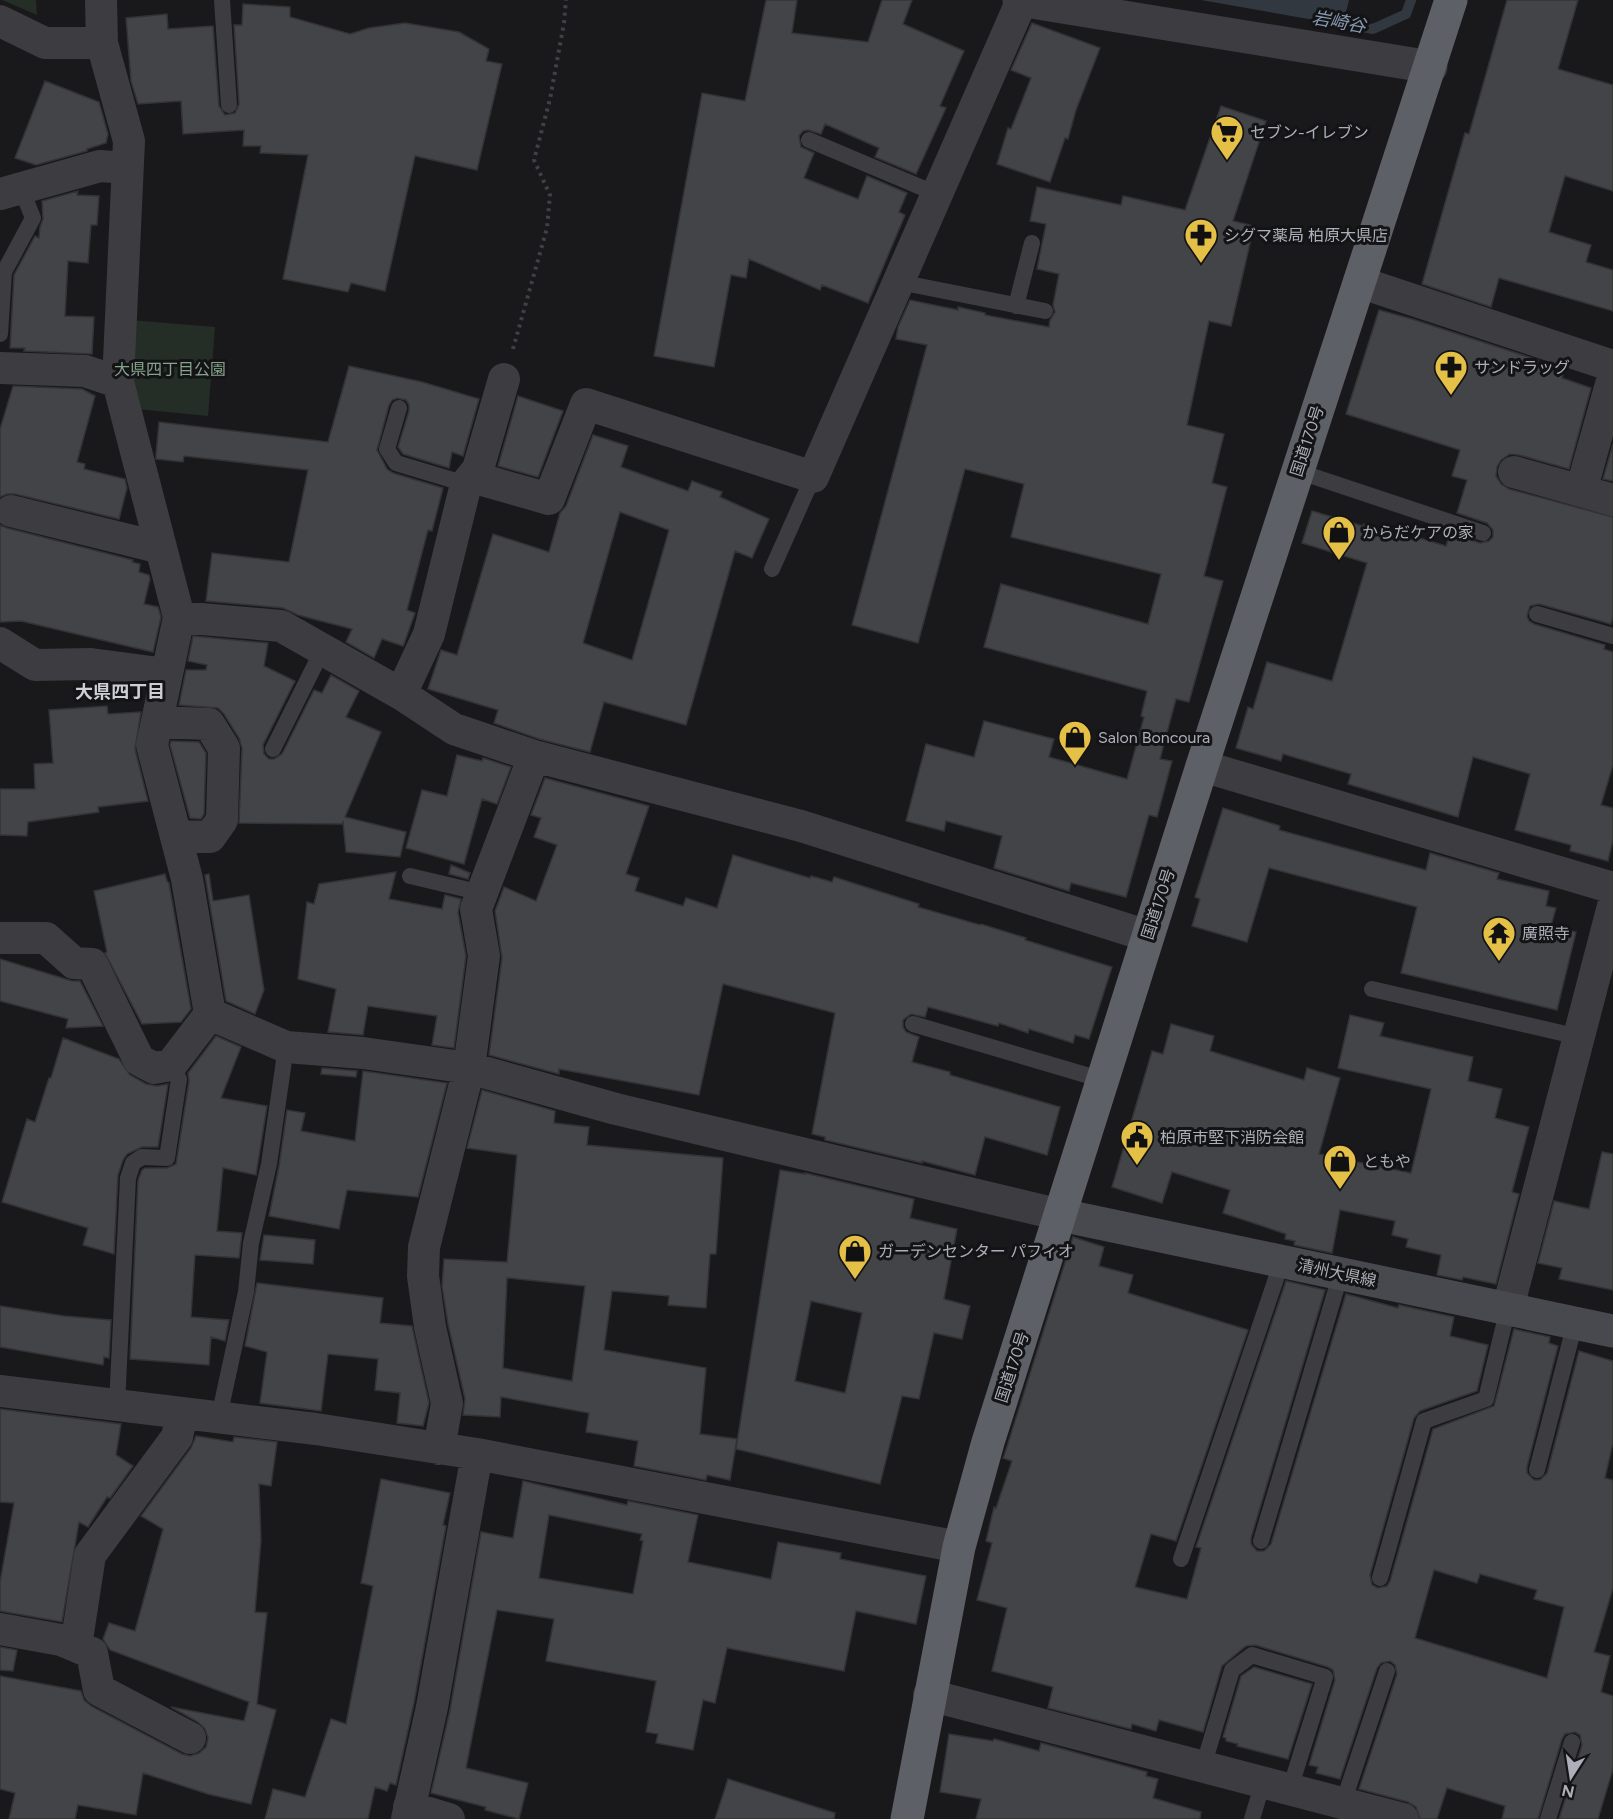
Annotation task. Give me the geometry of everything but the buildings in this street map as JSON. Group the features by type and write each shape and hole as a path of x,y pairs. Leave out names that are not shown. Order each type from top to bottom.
{"highway":[{"name":"国道170号","path":"907,1819 959,1547 988,1442 1202,766 1451,0"}],"main road":[{"name":"清州大県線","path":"1061,1215 1613,1331"}],"street":[{"path":"0,938 46,938 74,963 92,964 139,1060 154,1068 171,1065 210,1014 187,879 152,745 179,617 118,382 129,141 102,43 101,0"},
{"path":"469,480 549,499 586,404 813,477 1020,0 1431,67"},
{"path":"0,21 45,43 102,43"},
{"path":"11,191 100,166 128,168"},
{"path":"1359,282 1613,366"},
{"path":"2,366 85,371 118,382"},
{"path":"1581,491 1613,377"},
{"path":"401,694 429,633 469,480 478,469 504,379"},
{"path":"1514,472 1613,500"},
{"path":"11,511 161,548"},
{"path":"179,617 281,626 401,694 454,729 534,756 801,826 1148,936"},
{"path":"0,643 35,664 91,664 167,674"},
{"path":"157,722 209,724 224,747 222,820 210,837 176,836"},
{"path":"439,1449 447,1403 430,1328 423,1276 424,1248 469,1068 484,956 476,909 534,756"},
{"path":"1202,766 1613,888"},
{"path":"1508,1308 1613,906"},
{"path":"210,1014 286,1047 363,1053 469,1068 616,1109 1061,1215"},
{"path":"0,1391 316,1429 477,1454 959,1547"},
{"path":"76,1646 90,1555 177,1437 182,1413"},
{"path":"449,1819 408,1813 432,1707 477,1454"},
{"path":"0,1629 61,1640 92,1653 99,1690 190,1738"},
{"path":"929,1695 1403,1819"}],"lane":[{"path":"222,0 229,105"},
{"path":"809,140 937,194"},
{"path":"0,334 4,272 33,218 11,191"},
{"path":"1016,306 1032,243"},
{"path":"899,282 1045,311"},
{"path":"399,408 387,449 396,463 469,480"},
{"path":"1298,471 1484,533"},
{"path":"772,569 813,477"},
{"path":"1537,614 1613,636"},
{"path":"273,749 323,649"},
{"path":"410,876 482,893"},
{"path":"1372,989 1579,1037"},
{"path":"913,1024 1102,1080"},
{"path":"219,1417 246,1292 251,1243 269,1164 286,1047"},
{"path":"117,1405 128,1178 133,1163 142,1157 167,1158 179,1079 171,1065"},
{"path":"1180,1559 1282,1261"},
{"path":"1261,1541 1341,1274"},
{"path":"1380,1578 1424,1421 1486,1399 1508,1308"},
{"path":"1537,1470 1575,1323"},
{"path":"1203,1767 1232,1670 1252,1655 1325,1677 1276,1786 1252,1819"},
{"path":"1343,1803 1387,1671"},
{"path":"1548,1819 1572,1742"}],"path":[{"path":"504,379 547,228 550,195 534,160 550,99 566,0"}],"green space":[{"path":"2,0 36,0 37,15"},
{"name":"大県四丁目公園","path":"130,320 215,327 208,416 137,409 128,378"}],"water":[{"path":"1201,0 1349,0 1343,25"}],"waterway":[{"name":"岩崎谷","path":"1332,21 1373,29 1406,14 1411,0"}],"place":[{"name":"セブン-イレブン","path":"1227,161"},
{"name":"シグマ薬局 柏原大県店","path":"1201,264"},
{"name":"サンドラッグ","path":"1451,396"},
{"name":"からだケアの家","path":"1339,561"},
{"name":"Salon Boncoura","path":"1075,766"},
{"name":"廣照寺","path":"1499,962"},
{"name":"柏原市堅下消防会館","path":"1137,1166"},
{"name":"ともや","path":"1340,1190"},
{"name":"ガーデンセンター パフィオ","path":"855,1280"}],"district":[{"name":"大県四丁目","path":"120,692"}]}
